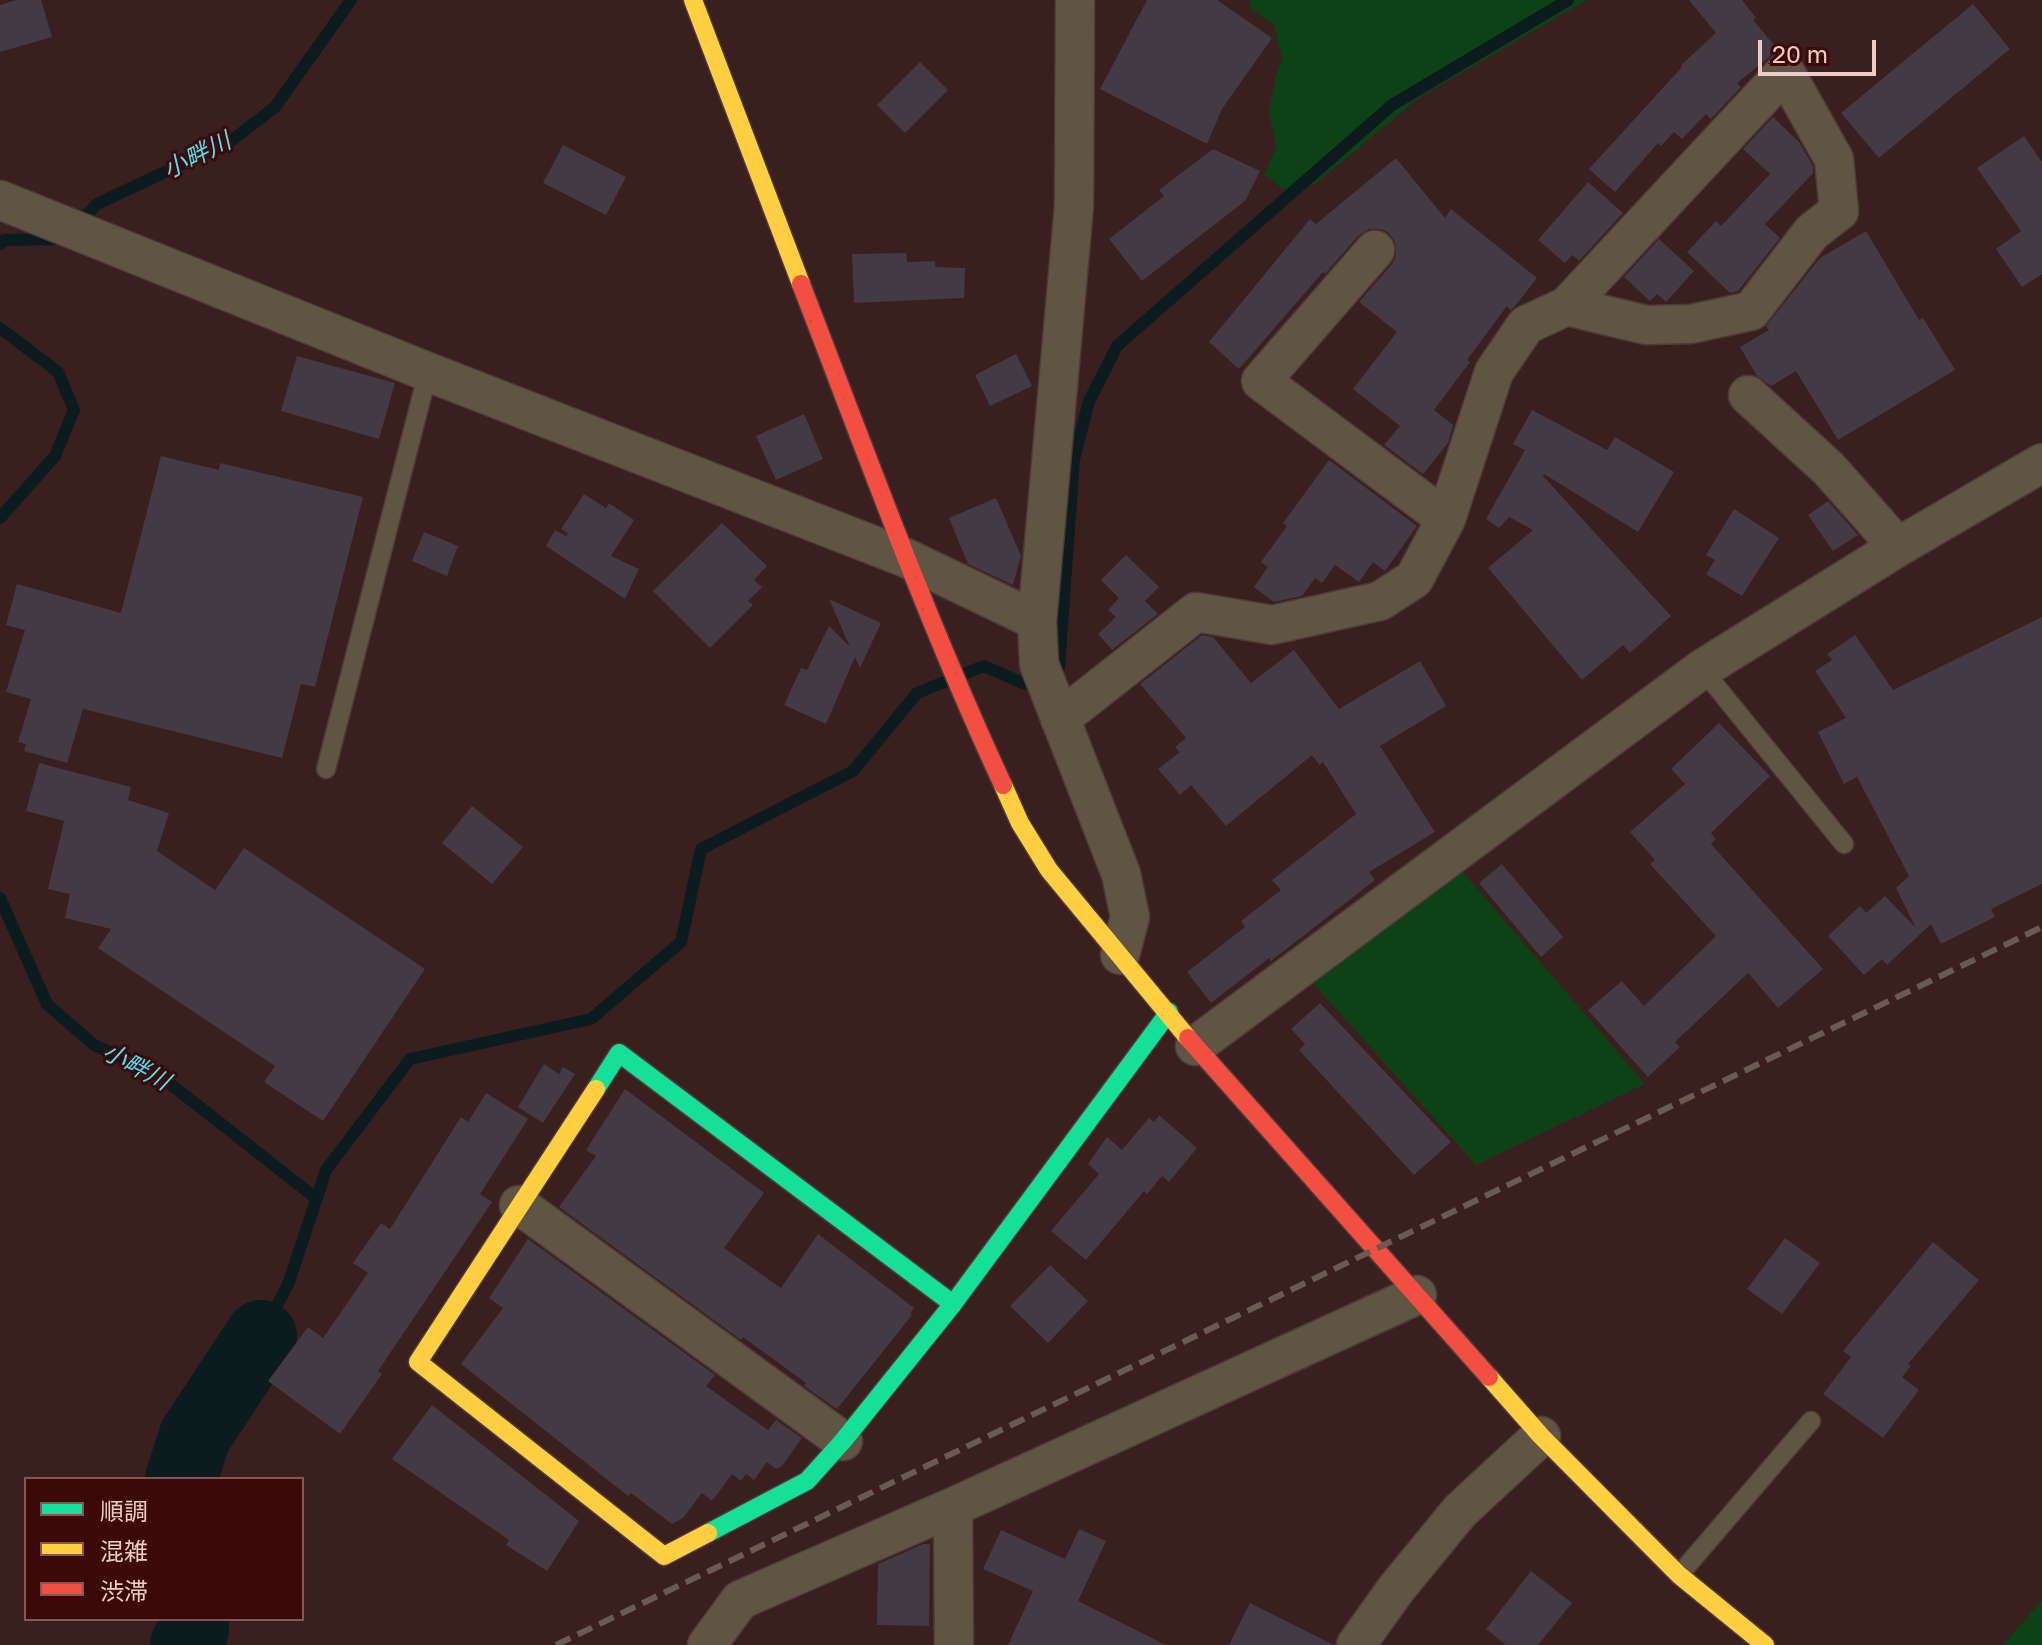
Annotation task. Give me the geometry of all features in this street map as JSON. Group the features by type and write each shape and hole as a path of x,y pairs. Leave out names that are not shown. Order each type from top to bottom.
{"street":[{"path":"693,0 963,699 1020,823 1049,870 1195,1046 1541,1436 1679,1575 1765,1645"},
{"path":"1075,0 1074,206 1037,621 1049,690 1121,874 1130,917 1120,955"},
{"path":"1049,690 1196,612 1272,625 1380,601 1414,579 1446,519 1494,372 1526,325 1567,306 1785,72 1834,159 1839,211 1812,232 1751,311 1691,324 1646,325 1567,306"},
{"path":"0,200 428,372 906,558 1037,621"},
{"path":"1375,250 1261,381 1446,519"},
{"path":"1748,395 1829,469 1898,547"},
{"path":"1195,1046 1702,669 1898,547 2042,463"},
{"path":"953,1304 619,1053 418,1362 664,1556 807,1481 953,1304 1169,1012"},
{"path":"519,1205 843,1441"},
{"path":"707,1645 740,1600 953,1507 1417,1295"},
{"path":"1356,1645 1396,1589 1460,1511 1541,1436"},
{"path":"953,1507 954,1645"}],"lane":[{"path":"326,769 428,372"},
{"path":"1702,669 1844,844"},
{"path":"1679,1575 1811,1421"}],"green space":[{"path":"1250,0 1587,0 1420,97 1315,184 1283,189 1264,175 1276,148 1269,112 1282,59 1274,25 1249,7"},
{"path":"1461,870 1645,1084 1476,1165 1312,982"},
{"path":"2042,1600 2042,1645 2003,1645"}],"building":[{"path":"16,0 41,0 52,37 0,52 0,5"},
{"path":"1147,0 1217,0 1272,38 1222,109 1207,144 1100,89"},
{"path":"1689,0 1742,0 1756,18 1753,20 1778,50 1737,83 1741,87 1711,119 1706,114 1682,139 1674,132 1661,146 1658,143 1615,192 1589,169 1681,65 1716,33"},
{"path":"1973,4 2010,49 1879,158 1841,113"},
{"path":"920,62 948,90 905,133 877,105"},
{"path":"1773,117 1799,142 1813,166 1813,173 1765,224 1780,238 1738,291 1730,293 1687,252 1716,221 1721,226 1770,174 1743,149"},
{"path":"2024,136 2042,162 2042,274 2022,287 1996,249 2021,231 1977,168"},
{"path":"563,145 626,177 606,215 543,183"},
{"path":"1213,149 1260,171 1245,201 1142,281 1109,239 1164,196 1159,190"},
{"path":"1396,158 1445,218 1451,209 1537,278 1511,310 1507,306 1434,410 1453,425 1448,443 1423,474 1384,445 1400,426 1353,389 1397,332 1359,302 1392,264 1396,255 1395,242 1389,233 1369,229 1358,236 1239,369 1209,342 1310,219 1316,224"},
{"path":"1588,182 1623,213 1579,261 1572,255 1565,263 1538,240"},
{"path":"1866,231 1919,320 1923,318 1955,370 1838,440 1796,371 1771,386 1757,376 1740,347 1769,330 1766,326 1820,258"},
{"path":"1659,239 1694,271 1666,302 1657,294 1650,301 1624,277"},
{"path":"906,253 907,262 935,261 935,267 965,268 964,298 854,303 852,254"},
{"path":"1016,354 1032,386 990,406 975,375"},
{"path":"297,356 395,383 379,439 281,411"},
{"path":"1532,410 1607,450 1615,437 1674,472 1638,532 1543,476 1671,616 1630,653 1623,645 1582,680 1488,568 1533,530 1509,517 1499,528 1486,519 1525,450 1513,444"},
{"path":"804,414 823,459 776,480 756,436"},
{"path":"161,456 219,470 220,463 363,497 315,687 301,684 282,758 83,709 67,763 24,751 26,744 18,742 31,699 6,692 25,630 6,625 17,584 121,613"},
{"path":"1329,460 1417,526 1385,571 1373,562 1359,582 1335,565 1322,583 1315,578 1302,596 1274,602 1254,587 1268,567 1261,562 1287,526 1283,523"},
{"path":"584,494 606,508 609,503 634,520 611,556 639,569 625,599 546,546 555,530 566,536 568,533 561,529"},
{"path":"996,498 1021,556 1013,585 968,564 949,518"},
{"path":"1828,501 1858,535 1833,551 1808,515"},
{"path":"1734,509 1779,538 1742,596 1706,574 1715,560 1706,555"},
{"path":"722,523 767,566 754,580 762,587 748,601 753,605 710,648 653,591"},
{"path":"424,532 458,546 447,576 412,561"},
{"path":"1126,555 1159,587 1145,601 1158,614 1112,650 1098,634 1116,617 1108,610 1119,598 1101,580"},
{"path":"829,599 881,623 860,668 855,657 826,724 784,705 801,668 807,670 829,626 850,647"},
{"path":"2042,617 2042,884 1991,909 1995,917 1941,944 1931,924 1887,965 1882,959 1864,975 1828,936 1860,906 1866,913 1885,896 1916,928 1896,888 1909,876 1857,777 1844,784 1818,732 1846,718 1815,671 1832,660 1827,654 1855,635 1893,690"},
{"path":"1202,635 1213,637 1251,683 1294,650 1339,709 1420,661 1446,706 1380,746 1435,832 1369,872 1375,880 1211,1003 1187,972 1245,927 1241,921 1281,890 1272,880 1356,814 1323,762 1319,765 1312,755 1226,826 1191,785 1180,795 1158,769 1180,752 1175,747 1186,738 1140,684"},
{"path":"1719,723 1770,776 1711,833 1716,839 1711,844 1823,969 1778,1008 1748,973 1675,1042 1680,1047 1648,1077 1588,1010 1622,981 1644,1006 1716,936 1650,864 1655,860 1630,832 1685,784 1671,769"},
{"path":"39,763 131,787 128,800 169,813 157,851 215,890 244,848 425,969 323,1121 264,1082 275,1066 98,948 111,929 65,918 70,894 48,889 64,821 26,811"},
{"path":"472,806 523,847 492,884 442,843"},
{"path":"1502,864 1563,937 1541,957 1479,883"},
{"path":"1320,1003 1451,1142 1414,1175 1299,1050 1305,1044 1291,1029"},
{"path":"544,1064 559,1074 563,1067 575,1074 543,1123 518,1107"},
{"path":"625,1089 764,1193 724,1248 781,1288 818,1234 914,1308 912,1315 837,1409 743,1337 741,1340 559,1207 596,1156 586,1150"},
{"path":"486,1093 528,1119 480,1194 492,1202 378,1371 382,1374 340,1434 268,1381 308,1327 323,1338 368,1273 353,1263 381,1223 390,1229 461,1117 468,1122"},
{"path":"1159,1115 1197,1148 1169,1182 1162,1176 1147,1194 1144,1191 1086,1260 1051,1231 1099,1174 1088,1164 1107,1137 1122,1150 1149,1118 1154,1122"},
{"path":"1785,1238 1820,1263 1782,1314 1747,1289"},
{"path":"528,1239 715,1375 706,1386 768,1430 776,1420 802,1438 782,1466 776,1469 767,1462 754,1480 746,1474 741,1481 732,1474 712,1501 702,1493 683,1518 672,1524 631,1493 628,1496 461,1364 503,1308 489,1298"},
{"path":"1933,1242 1979,1280 1908,1364 1911,1366 1902,1377 1919,1390 1883,1438 1823,1394 1851,1357 1843,1351"},
{"path":"1050,1265 1088,1301 1048,1343 1010,1306"},
{"path":"432,1405 579,1521 547,1571 506,1545 509,1540 392,1459"},
{"path":"1079,1529 1106,1541 1078,1601 1166,1645 1008,1645 1033,1591 983,1569 1001,1530 1065,1559"},
{"path":"923,1544 930,1544 929,1626 877,1625 878,1564"},
{"path":"1531,1571 1572,1603 1538,1645 1506,1645 1486,1629"},
{"path":"1250,1603 1334,1645 1229,1645"}],"waterway":[{"name":"小畔川","path":"77,226 97,204 231,141 275,107 351,0"},
{"path":"261,1336 289,1282 326,1170 410,1059 591,1019 681,942 701,849 853,771 917,693 984,666 1025,684 1059,668 1074,459 1089,401 1117,346 1392,105 1568,0"},
{"name":"小畔川","path":"0,244 4,240 60,239"},
{"name":"小畔川","path":"0,328 58,372 74,410 55,456 0,518"},
{"name":"小畔川","path":"0,898 47,1004 94,1045 155,1072 317,1199"},
{"name":"小畔川","path":"182,1477 195,1436 261,1336"},
{"name":"小畔川","path":"186,1645 193,1630 193,1621"}],"railway":[{"path":"556,1645 2042,927"}],"traffic: fast":[{"path":"708,1533 807,1481 843,1441 953,1304 1169,1012"},
{"path":"596,1089 619,1053 953,1304"}],"traffic: slow":[{"path":"693,0 801,284"},
{"path":"1003,785 1020,823 1049,870 1188,1038"},
{"path":"596,1089 418,1362 664,1556 708,1533"},
{"path":"1489,1377 1541,1436 1679,1575 1765,1645"}],"traffic: jam":[{"path":"801,284 923,599 1003,785"},
{"path":"1188,1038 1489,1377"}]}
